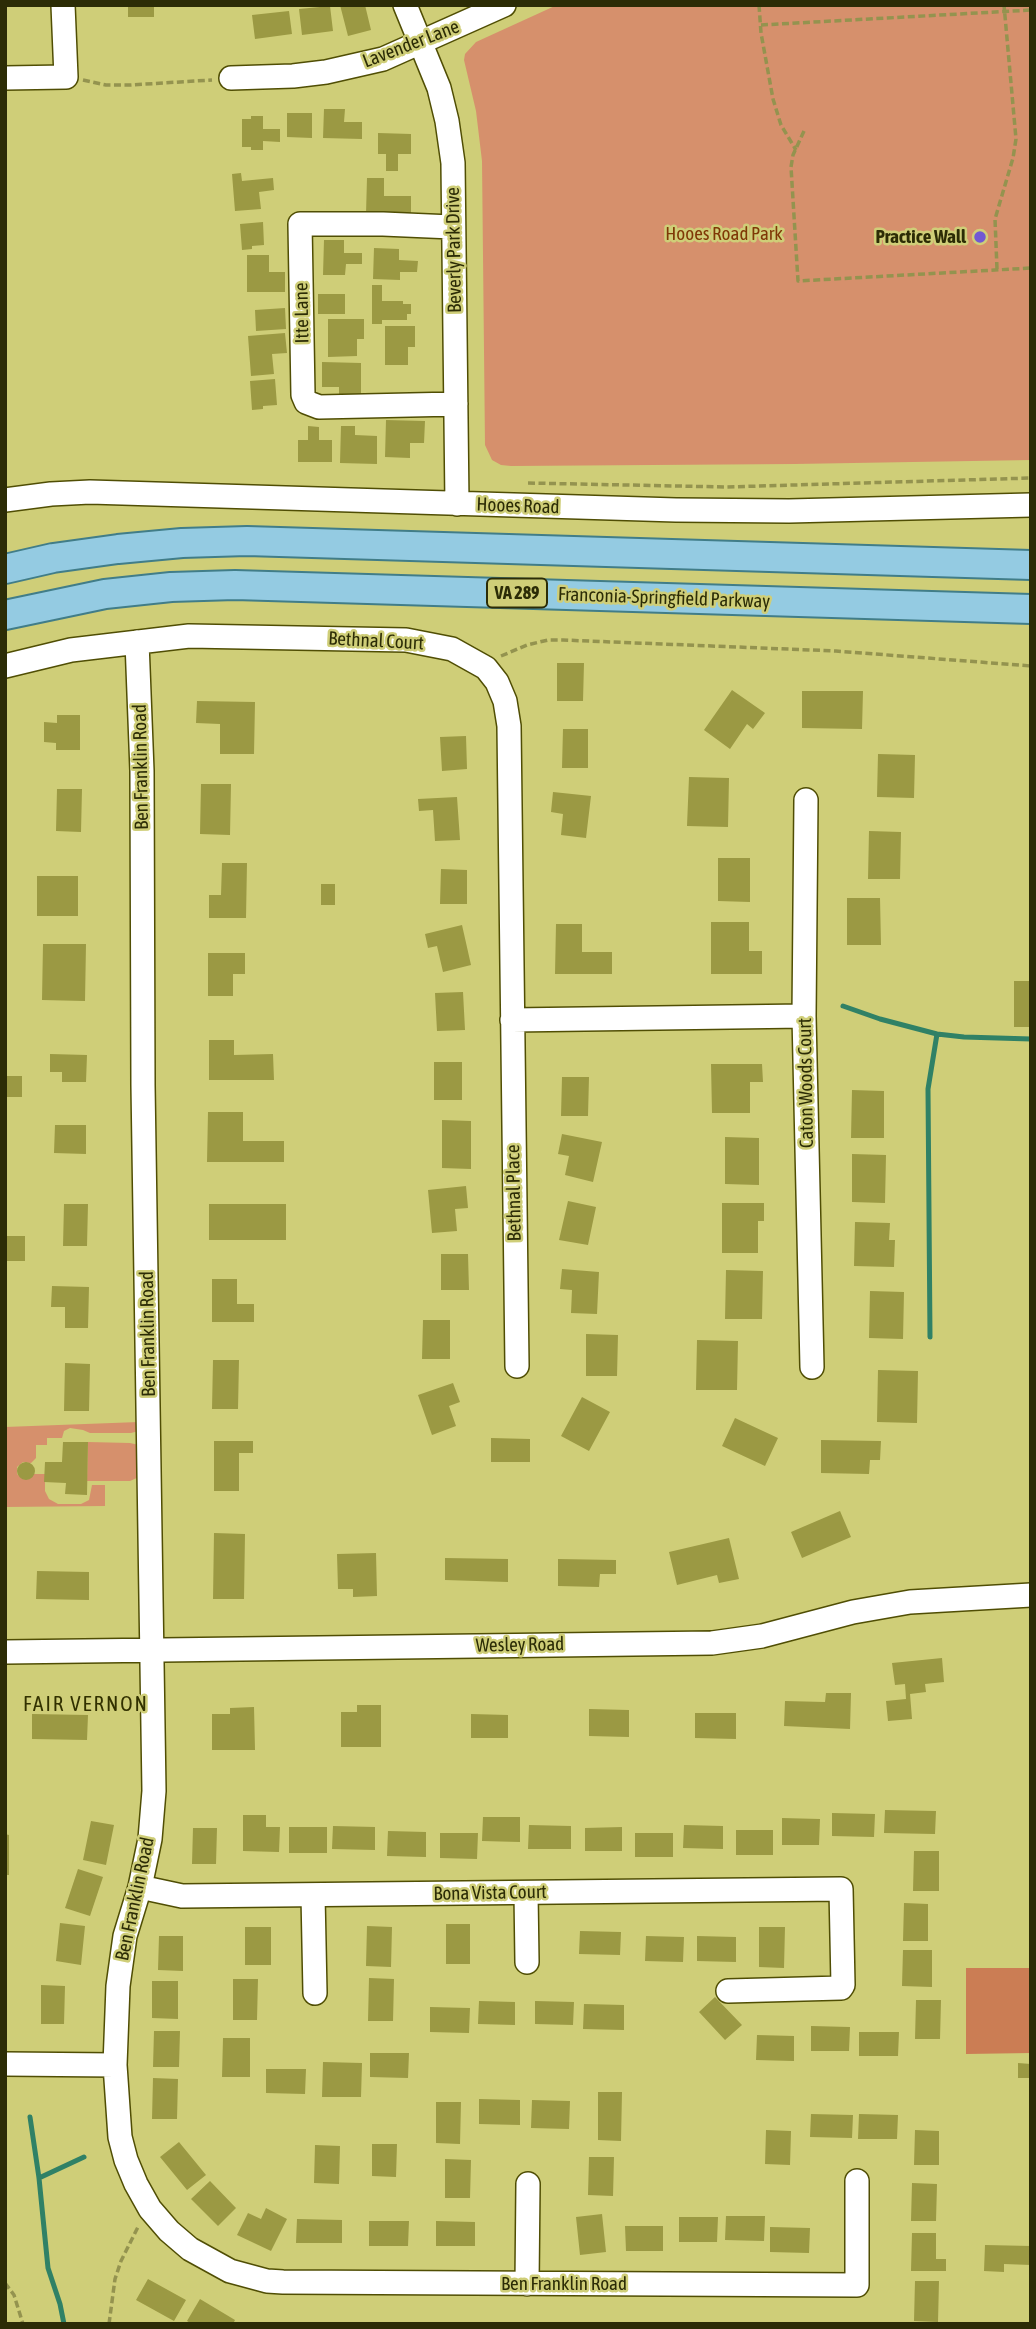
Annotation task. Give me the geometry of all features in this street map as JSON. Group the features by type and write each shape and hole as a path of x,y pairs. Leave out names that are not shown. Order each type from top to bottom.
{"main road":[{"name":"VA 289","path":"5,569 53,558 118,549 182,542 247,541 1031,565"},
{"name":"Franconia-Springfield Parkway","path":"5,615 105,594 224,585 1031,609"}],"street":[{"path":"5,78 66,76 63,5"},
{"name":"Beverly Park Drive","path":"405,5 439,88 453,163 457,504"},
{"name":"Lavender Lane","path":"231,78 326,72 383,59 504,5"},
{"name":"Itte Lane","path":"452,227 300,224 303,395 306,402 319,407 456,404"},
{"name":"Hooes Road","path":"5,500 90,492 726,511 1031,505"},
{"name":"Bethnal Court","path":"5,666 71,650 189,636 406,640 452,649 481,664 497,682 505,701 509,726 510,828"},
{"name":"Ben Franklin Road","path":"137,642 142,771 143,1071 154,1791 150,1839 141,1887 125,1936 120,1973 115,2065 120,2137 135,2184 150,2209 169,2231 190,2249 230,2271 267,2281 857,2285 857,2181"},
{"name":"Caton Woods Court","path":"806,800 804,1016 812,1367"},
{"name":"Bethnal Place","path":"510,828 517,1366"},
{"path":"512,1020 804,1016"},
{"name":"Wesley Road","path":"5,1652 712,1643 762,1636 853,1612 910,1602 1031,1595"},
{"name":"Bona Vista Court","path":"141,1887 182,1896 841,1889 844,1985 838,1989 728,1991"},
{"path":"526,1893 527,1962"},
{"path":"313,1895 315,1993"},
{"path":"5,2064 115,2065"},
{"path":"527,2184 527,2284"}],"path":[{"path":"759,5 773,99 781,125 796,150"},
{"path":"997,269 995,219 1013,159 1016,139 1004,5"},
{"path":"761,25 1031,10"},
{"path":"66,76 106,85 187,83 231,78"},
{"path":"804,131 791,167 798,281 1031,268"},
{"path":"524,483 726,488 1031,478"},
{"path":"481,664 527,645 548,640 836,651 1031,666"},
{"path":"109,2324 115,2279 121,2261 150,2209"},
{"path":"5,2283 14,2295 23,2324"}],"green space":[{"name":"Hooes Road Park","path":"557,5 1031,5 1031,460 511,466 492,460 485,445 482,161 476,111 464,60 465,54 476,42"},
{"path":"139,1422 139,1431 131,1433 90,1433 70,1428 64,1431 62,1438 47,1438 47,1445 36,1445 36,1458 31,1463 23,1462 17,1467 17,1474 23,1479 29,1479 34,1474 45,1474 45,1491 49,1499 58,1504 81,1504 89,1500 92,1485 105,1485 105,1506 5,1507 5,1427"},
{"path":"88,1442 139,1445 139,1477 130,1481 87,1481"}],"shaded area":[{"path":"966,1968 1031,1968 1031,2053 966,2054"}],"building":[{"path":"128,5 154,5 154,17 128,17"},
{"path":"340,5 365,5 371,30 348,36"},
{"path":"330,6 333,31 302,35 299,9"},
{"path":"289,11 292,34 255,39 252,15"},
{"path":"324,109 345,109 344,122 362,122 362,139 323,138"},
{"path":"287,113 312,113 312,138 287,137"},
{"path":"251,116 263,116 263,129 280,129 280,142 263,141 263,150 242,147 242,119 251,119"},
{"path":"378,133 411,134 411,154 398,154 398,171 386,171 386,154 378,154"},
{"path":"241,173 242,181 273,178 274,190 259,192 261,209 235,211 232,174"},
{"path":"367,178 384,178 384,196 411,196 411,215 366,214"},
{"path":"263,222 264,245 242,250 240,224"},
{"path":"324,240 344,240 344,253 362,253 362,264 346,264 345,275 323,275"},
{"path":"374,248 399,249 399,260 418,261 417,272 400,272 400,280 373,279"},
{"path":"247,255 269,255 269,272 285,272 285,292 247,292"},
{"path":"372,285 382,285 382,301 403,301 403,304 411,304 411,314 407,314 407,320 382,320 382,324 372,324"},
{"path":"318,294 345,294 345,314 318,314"},
{"path":"285,308 286,329 256,331 255,310"},
{"path":"328,319 364,319 364,339 357,339 357,356 328,357"},
{"path":"385,326 415,326 415,347 408,347 408,365 385,365"},
{"path":"285,333 287,353 272,354 274,374 251,376 248,336"},
{"path":"322,362 361,363 361,399 339,399 339,387 322,387"},
{"path":"275,379 277,405 252,410 250,381"},
{"path":"386,420 425,421 424,443 410,443 410,458 385,457"},
{"path":"308,426 319,427 319,440 332,440 332,462 298,462 298,440 308,440"},
{"path":"341,426 355,426 355,435 377,436 377,464 340,463"},
{"path":"557,663 584,663 583,701 557,701"},
{"path":"732,690 765,713 753,729 747,724 730,749 704,730"},
{"path":"802,691 863,691 862,729 802,728"},
{"path":"197,701 255,702 254,754 220,754 220,724 196,723"},
{"path":"57,715 80,715 80,750 56,750 56,743 44,742 44,722 57,723"},
{"path":"563,729 588,729 588,768 562,768"},
{"path":"466,736 467,769 442,771 440,737"},
{"path":"878,754 915,755 914,798 877,797"},
{"path":"689,777 729,778 728,827 687,826"},
{"path":"201,784 231,784 230,835 200,834"},
{"path":"57,789 82,789 81,832 56,831"},
{"path":"553,792 591,796 586,838 561,835 563,814 551,812"},
{"path":"457,797 460,840 435,841 433,810 419,811 418,799"},
{"path":"869,831 901,832 900,879 868,879"},
{"path":"718,858 750,858 750,902 718,901"},
{"path":"222,863 247,863 246,918 209,918 209,895 221,895"},
{"path":"441,869 467,870 467,904 440,904"},
{"path":"37,876 78,876 78,916 37,916"},
{"path":"321,884 335,884 335,905 321,905"},
{"path":"847,898 880,898 881,945 847,945"},
{"path":"711,922 749,922 749,951 762,951 762,974 711,974"},
{"path":"556,924 582,924 582,952 612,952 612,974 555,974"},
{"path":"462,925 471,965 443,972 437,946 428,948 425,934"},
{"path":"43,944 86,944 85,1001 42,1000"},
{"path":"208,953 245,953 245,974 233,974 233,996 208,996"},
{"path":"1014,981 1031,981 1031,1027 1014,1027"},
{"path":"463,992 465,1030 437,1031 435,993"},
{"path":"209,1040 234,1040 234,1055 273,1054 274,1080 209,1080"},
{"path":"50,1054 87,1055 86,1082 62,1082 62,1072 50,1072"},
{"path":"434,1062 462,1062 462,1100 434,1100"},
{"path":"711,1064 762,1064 763,1082 750,1082 750,1113 712,1113"},
{"path":"5,1076 22,1076 22,1097 5,1097"},
{"path":"562,1077 589,1077 588,1116 561,1116"},
{"path":"852,1090 884,1091 884,1138 851,1138"},
{"path":"208,1112 243,1112 243,1141 284,1141 284,1162 207,1162"},
{"path":"442,1120 471,1121 471,1169 442,1168"},
{"path":"55,1125 86,1125 86,1154 54,1153"},
{"path":"562,1134 602,1142 593,1182 565,1175 569,1156 558,1154"},
{"path":"725,1137 759,1138 759,1185 725,1184"},
{"path":"852,1154 886,1155 885,1203 852,1202"},
{"path":"466,1186 468,1208 455,1209 457,1231 432,1233 428,1190"},
{"path":"568,1201 596,1207 588,1245 559,1240"},
{"path":"722,1203 764,1203 764,1221 758,1221 758,1253 722,1253"},
{"path":"64,1204 88,1204 87,1246 63,1246"},
{"path":"209,1204 286,1204 286,1240 209,1240"},
{"path":"855,1222 890,1223 889,1240 895,1240 894,1267 854,1266"},
{"path":"5,1236 25,1236 25,1261 5,1261"},
{"path":"441,1254 468,1254 469,1290 441,1290"},
{"path":"562,1269 599,1272 597,1314 571,1313 572,1290 560,1289"},
{"path":"726,1270 763,1271 762,1319 725,1319"},
{"path":"212,1279 237,1279 237,1304 254,1304 254,1322 212,1322"},
{"path":"52,1286 89,1287 88,1328 65,1328 65,1307 51,1307"},
{"path":"870,1291 904,1292 903,1339 869,1338"},
{"path":"423,1320 450,1320 450,1359 422,1359"},
{"path":"586,1334 618,1335 617,1376 586,1376"},
{"path":"697,1340 738,1341 737,1390 696,1390"},
{"path":"213,1360 239,1360 238,1409 212,1409"},
{"path":"65,1363 90,1364 89,1411 64,1411"},
{"path":"878,1370 918,1371 917,1423 877,1422"},
{"path":"453,1383 460,1402 449,1406 456,1426 432,1435 418,1395"},
{"path":"582,1397 610,1412 589,1451 561,1436"},
{"path":"735,1418 778,1438 765,1466 722,1446"},
{"path":"491,1438 530,1439 530,1462 491,1462"},
{"path":"821,1440 881,1441 880,1460 870,1460 869,1474 821,1473"},
{"path":"214,1441 253,1441 253,1453 239,1453 239,1491 214,1491"},
{"path":"63,1442 88,1442 87,1495 65,1494 66,1483 44,1482 45,1462 62,1462"},
{"path":"26,1462 32,1465 35,1471 32,1477 26,1480 20,1477 17,1471 20,1465"},
{"path":"840,1511 851,1537 802,1558 791,1532"},
{"path":"214,1533 245,1534 244,1599 213,1599"},
{"path":"729,1538 739,1579 719,1583 717,1575 677,1585 669,1552"},
{"path":"376,1553 377,1596 353,1597 353,1589 338,1589 337,1554"},
{"path":"445,1558 508,1559 508,1582 445,1580"},
{"path":"558,1559 616,1560 616,1574 600,1574 599,1587 558,1586"},
{"path":"37,1571 89,1572 89,1600 36,1599"},
{"path":"942,1658 944,1682 925,1684 926,1692 910,1694 912,1719 888,1721 886,1701 906,1699 905,1684 895,1685 892,1663"},
{"path":"826,1693 851,1693 850,1729 784,1726 785,1701 825,1702"},
{"path":"357,1705 381,1705 381,1747 341,1747 341,1712 357,1712"},
{"path":"254,1707 255,1750 212,1750 212,1714 230,1714 230,1708"},
{"path":"589,1709 629,1710 629,1737 589,1736"},
{"path":"695,1713 736,1713 736,1739 695,1738"},
{"path":"32,1714 88,1715 87,1740 32,1739"},
{"path":"471,1714 508,1715 508,1738 471,1738"},
{"path":"885,1810 936,1811 935,1834 884,1833"},
{"path":"832,1813 875,1814 874,1837 832,1836"},
{"path":"243,1815 266,1815 266,1827 280,1827 279,1852 243,1851"},
{"path":"483,1817 520,1817 520,1842 482,1841"},
{"path":"782,1818 820,1819 819,1845 782,1845"},
{"path":"91,1821 114,1825 106,1865 83,1860"},
{"path":"529,1825 571,1826 571,1849 528,1849"},
{"path":"684,1825 723,1826 723,1849 683,1848"},
{"path":"333,1826 375,1827 375,1850 332,1849"},
{"path":"289,1827 327,1827 327,1853 289,1853"},
{"path":"622,1827 622,1851 585,1851 585,1828"},
{"path":"193,1828 217,1828 216,1864 192,1864"},
{"path":"736,1830 773,1830 773,1855 736,1855"},
{"path":"388,1831 426,1832 426,1857 387,1856"},
{"path":"440,1833 478,1833 477,1859 440,1858"},
{"path":"635,1833 673,1833 673,1857 635,1857"},
{"path":"5,1834 9,1835 9,1875 5,1875"},
{"path":"914,1851 939,1851 939,1891 913,1891"},
{"path":"78,1869 103,1877 90,1916 65,1908"},
{"path":"904,1903 928,1904 928,1941 903,1941"},
{"path":"60,1923 85,1926 81,1965 56,1961"},
{"path":"446,1924 470,1924 470,1964 446,1964"},
{"path":"367,1926 392,1927 391,1967 366,1966"},
{"path":"245,1927 271,1927 271,1965 245,1965"},
{"path":"759,1927 785,1927 784,1968 759,1967"},
{"path":"580,1931 621,1932 620,1955 579,1954"},
{"path":"159,1936 183,1936 183,1971 158,1970"},
{"path":"646,1936 684,1937 683,1962 645,1961"},
{"path":"697,1936 736,1937 736,1962 697,1961"},
{"path":"903,1950 932,1950 932,1987 902,1986"},
{"path":"369,1978 394,1979 393,2021 368,2021"},
{"path":"233,1979 258,1979 257,2020 233,2020"},
{"path":"152,1981 178,1981 178,2019 152,2018"},
{"path":"41,1985 65,1986 64,2024 41,2024"},
{"path":"715,1997 742,2025 725,2040 699,2012"},
{"path":"916,2000 941,2000 940,2039 915,2039"},
{"path":"479,2001 515,2002 515,2025 478,2024"},
{"path":"535,2001 574,2002 573,2025 535,2024"},
{"path":"584,2004 624,2005 624,2030 583,2029"},
{"path":"430,2007 470,2008 469,2033 430,2032"},
{"path":"811,2026 850,2027 849,2051 811,2051"},
{"path":"154,2031 180,2031 179,2067 153,2067"},
{"path":"859,2032 899,2032 898,2056 859,2056"},
{"path":"757,2035 794,2036 794,2061 756,2060"},
{"path":"223,2038 250,2038 250,2077 222,2077"},
{"path":"370,2053 409,2053 408,2078 370,2077"},
{"path":"323,2062 362,2063 361,2097 322,2097"},
{"path":"1018,2063 1031,2064 1031,2078 1018,2078"},
{"path":"266,2069 306,2069 305,2094 266,2093"},
{"path":"153,2078 178,2079 177,2119 152,2119"},
{"path":"598,2092 622,2092 621,2141 598,2140"},
{"path":"479,2099 520,2100 520,2125 479,2124"},
{"path":"532,2100 570,2101 569,2129 531,2128"},
{"path":"436,2102 461,2102 460,2144 436,2143"},
{"path":"811,2114 853,2115 852,2138 810,2137"},
{"path":"859,2114 898,2115 897,2139 858,2139"},
{"path":"766,2130 791,2131 790,2165 765,2164"},
{"path":"915,2130 939,2131 939,2165 914,2165"},
{"path":"179,2142 206,2175 187,2190 160,2157"},
{"path":"372,2144 397,2144 396,2177 372,2176"},
{"path":"315,2145 340,2146 339,2184 314,2183"},
{"path":"589,2157 614,2157 613,2196 588,2195"},
{"path":"445,2159 471,2160 470,2198 445,2198"},
{"path":"210,2181 236,2208 218,2226 191,2199"},
{"path":"912,2183 937,2184 936,2221 911,2221"},
{"path":"266,2208 287,2219 271,2251 237,2235 248,2213 261,2219"},
{"path":"602,2214 606,2252 580,2255 576,2217"},
{"path":"726,2216 765,2216 764,2241 725,2240"},
{"path":"679,2217 718,2217 717,2242 679,2242"},
{"path":"297,2219 342,2220 342,2243 296,2243"},
{"path":"369,2221 409,2221 408,2246 369,2246"},
{"path":"436,2221 475,2222 475,2246 436,2246"},
{"path":"625,2226 663,2226 663,2251 626,2251"},
{"path":"770,2227 810,2228 809,2253 770,2252"},
{"path":"912,2233 936,2233 936,2259 946,2259 946,2271 911,2271"},
{"path":"985,2245 1031,2246 1031,2265 1004,2264 1004,2272 984,2271"},
{"path":"148,2279 186,2300 174,2321 136,2300"},
{"path":"915,2281 939,2281 938,2322 914,2321"},
{"path":"200,2299 235,2320 233,2324 192,2324 187,2321"}],"waterway":[{"path":"843,1006 937,1034 1031,1039"},
{"path":"930,1337 928,1089 937,1034"},
{"path":"30,2117 48,2268 64,2324"},
{"path":"39,2178 84,2157"}],"place":[{"name":"Practice Wall","path":"980,237"}],"district":[{"name":"FAIR VERNON","path":"86,1704"}]}
